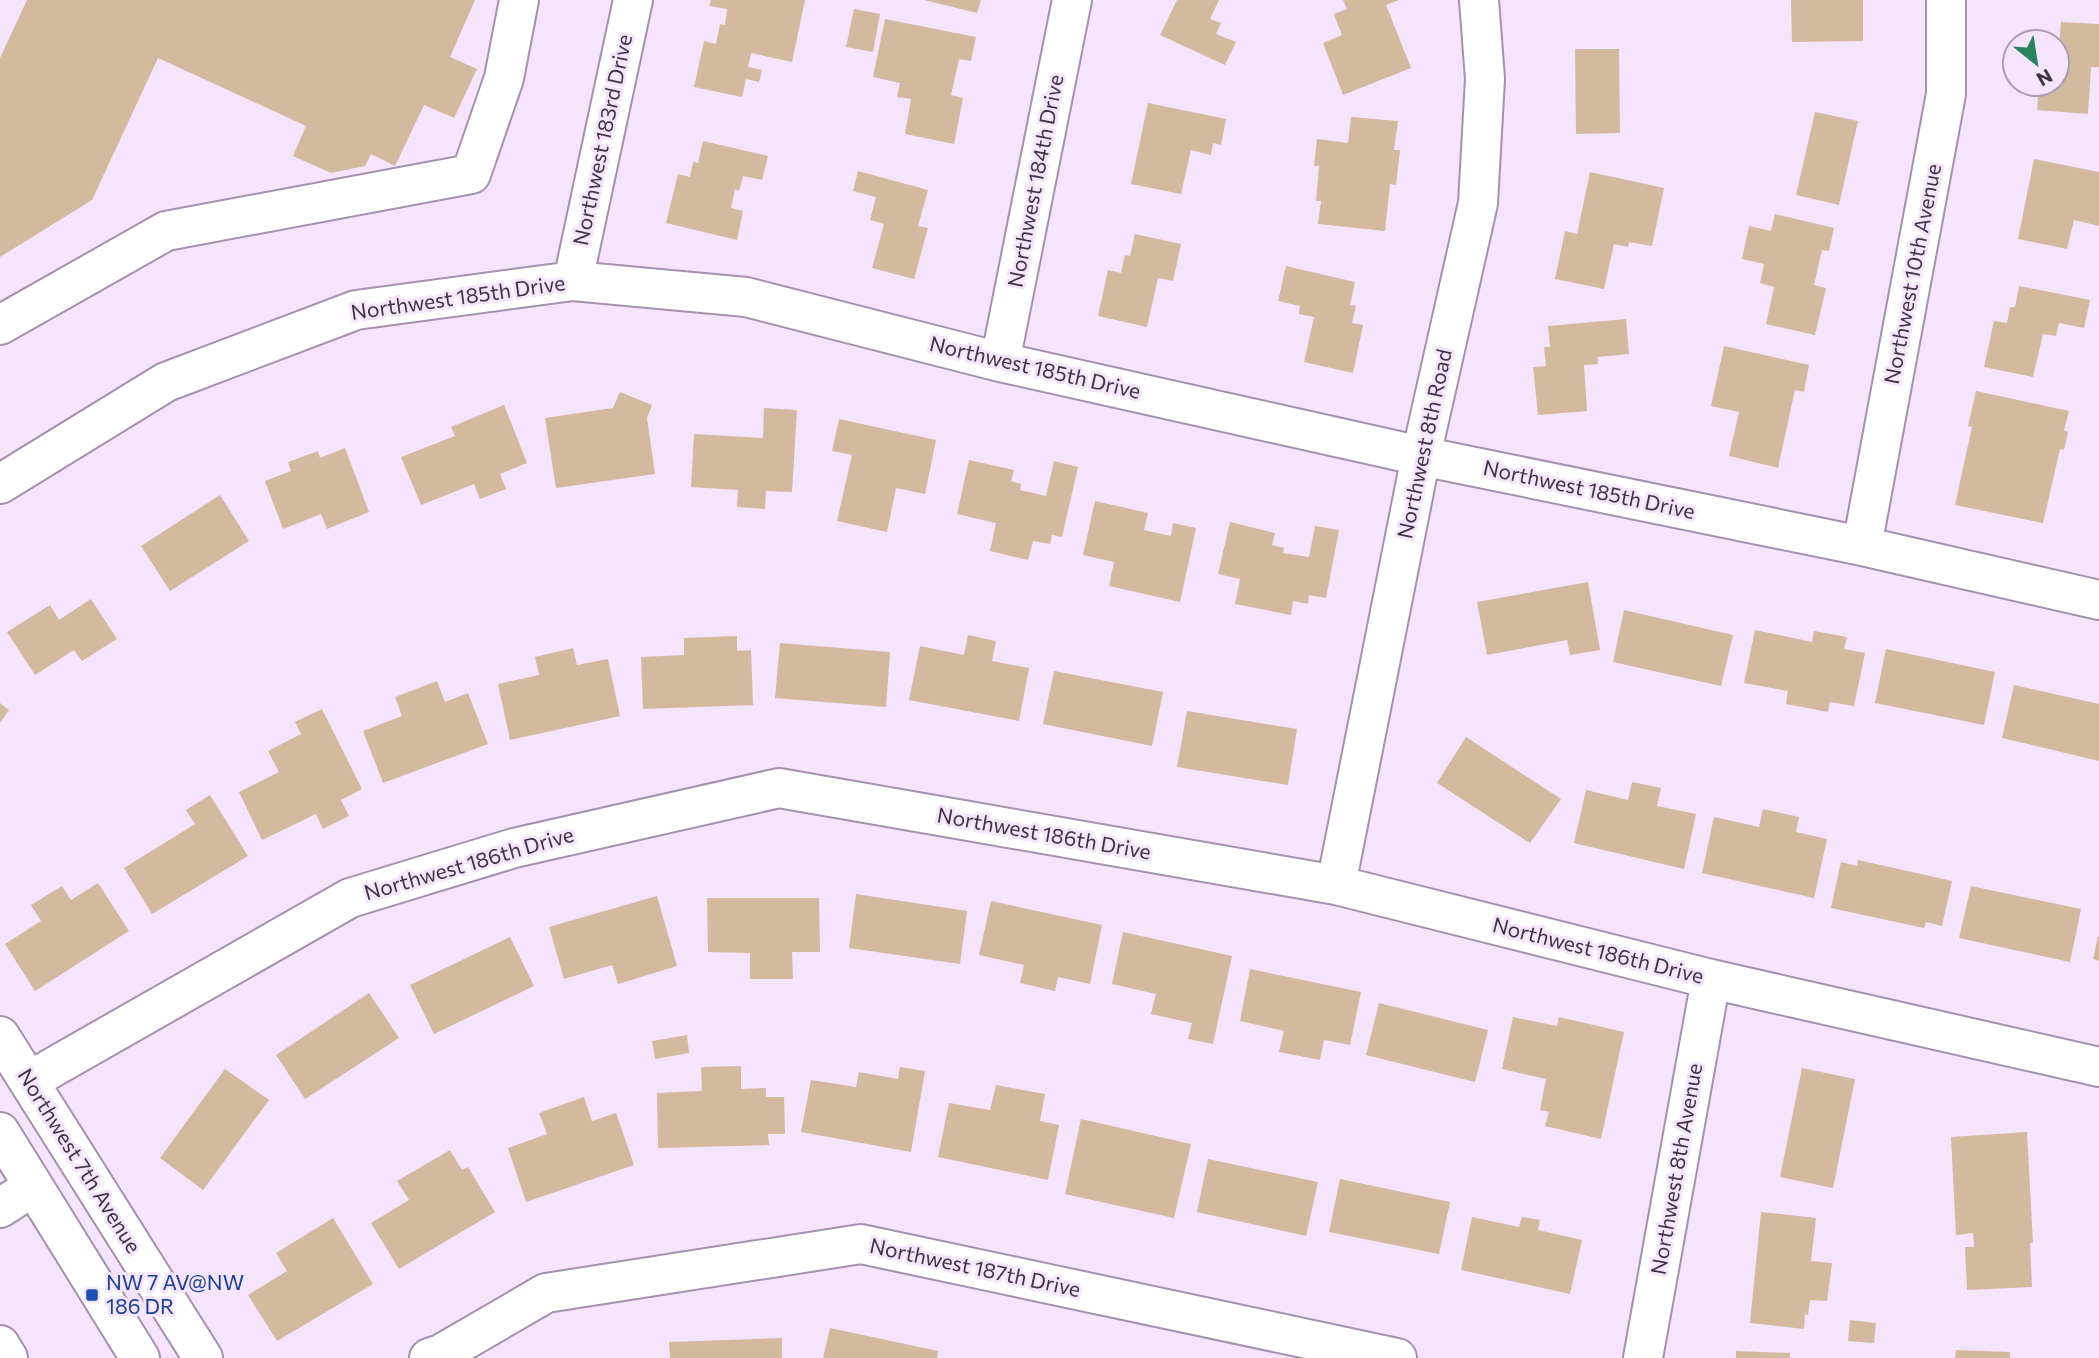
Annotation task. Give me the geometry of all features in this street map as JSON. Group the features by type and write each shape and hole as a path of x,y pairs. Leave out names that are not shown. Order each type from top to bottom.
{"street":[{"path":"0,325 166,231 471,174 504,78 519,0"},
{"name":"Northwest 183rd Drive","path":"573,281 633,0"},
{"name":"Northwest 184th Drive","path":"1000,362 1072,0"},
{"name":"Northwest 8th Road","path":"1336,885 1421,456 1478,204 1485,79 1479,0"},
{"name":"Northwest 10th Avenue","path":"1863,546 1946,94 1946,0"},
{"name":"Northwest 185th Drive","path":"0,484 166,382 356,310 573,281 746,297 1000,362 1421,456 1863,546 2099,600"},
{"name":"Northwest 186th Drive","path":"29,1081 350,898 514,848 779,788 1336,885 1711,979 2099,1067"},
{"name":"Northwest 8th Avenue","path":"1643,1358 1711,979"},
{"name":"Northwest 7th Avenue","path":"0,1036 203,1358"},
{"path":"0,1132 140,1358"},
{"path":"0,1208 33,1187"},
{"name":"Northwest 187th Drive","path":"435,1357 546,1293 861,1244 1398,1358"},
{"path":"0,1345 8,1358"}],"building":[{"path":"27,0 475,0 450,57 477,69 454,118 424,105 395,166 371,154 365,166 331,173 293,156 306,126 158,58 92,200 0,257 0,58"},
{"path":"711,0 805,0 792,62 751,53 748,67 762,70 759,82 746,79 742,97 694,87 704,41 716,44 720,24 725,25 727,9 709,6"},
{"path":"924,0 981,0 977,13"},
{"path":"1177,0 1219,0 1210,19 1221,23 1216,34 1236,42 1225,65 1160,35"},
{"path":"1343,0 1399,0 1386,5 1411,68 1343,95 1323,43 1342,35 1334,14 1347,9"},
{"path":"1791,0 1863,0 1863,41 1792,42"},
{"path":"854,9 880,14 873,52 846,47"},
{"path":"885,19 976,37 971,61 959,59 951,95 963,98 954,144 905,134 911,99 897,97 900,83 873,77"},
{"path":"2061,22 2099,24 2099,67 2091,67 2088,114 2037,110 2038,98 2071,98 2071,28 2060,28"},
{"path":"1575,49 1619,49 1620,133 1576,134"},
{"path":"1148,103 1226,119 1221,145 1213,143 1211,155 1191,150 1181,194 1131,184"},
{"path":"1815,112 1858,121 1839,205 1796,195"},
{"path":"1351,117 1398,121 1394,150 1400,150 1396,185 1390,184 1385,231 1318,224 1321,201 1316,201 1319,166 1314,166 1317,139 1348,143"},
{"path":"703,141 768,156 762,180 743,176 739,191 735,189 731,208 743,211 737,240 666,223 678,174 690,177 693,162 698,163"},
{"path":"2034,159 2099,172 2099,226 2074,220 2067,249 2018,239"},
{"path":"858,171 928,190 918,226 928,228 914,279 872,268 884,224 870,220 876,197 853,191"},
{"path":"1590,172 1664,188 1652,246 1629,242 1628,247 1614,244 1604,289 1555,279 1565,231 1577,234"},
{"path":"1775,214 1834,228 1829,251 1822,250 1814,285 1826,288 1815,335 1766,324 1774,287 1760,283 1764,264 1742,259 1749,226 1771,231"},
{"path":"1135,234 1181,244 1173,281 1158,278 1147,327 1098,316 1108,270 1121,273 1125,255 1130,256"},
{"path":"1286,266 1355,282 1350,305 1356,306 1352,323 1363,325 1353,373 1304,362 1314,317 1299,314 1300,306 1278,301"},
{"path":"2019,286 2090,300 2084,328 2059,323 2056,336 2043,334 2033,377 1984,367 1994,321 2007,323 2010,307 2015,307"},
{"path":"1626,319 1629,354 1598,357 1598,364 1584,365 1587,411 1538,415 1533,367 1546,366 1544,347 1550,347 1548,326"},
{"path":"1724,346 1809,365 1804,392 1795,390 1778,468 1729,456 1739,412 1711,406"},
{"path":"1976,391 2069,411 2064,430 2068,432 2064,450 2060,449 2043,523 1955,505 1972,427 1968,426"},
{"path":"620,392 652,405 647,418 655,474 556,488 545,418 613,408"},
{"path":"504,405 527,463 500,474 506,489 480,499 474,484 421,505 401,457 455,436 451,427"},
{"path":"764,408 797,410 792,492 766,491 765,509 737,507 738,490 691,487 694,434 763,438"},
{"path":"839,419 936,440 925,494 896,488 887,532 837,521 852,455 832,451"},
{"path":"345,448 369,512 327,529 321,514 283,529 265,481 291,471 288,462 318,451 320,458"},
{"path":"969,460 1014,470 1011,481 1021,484 1020,490 1046,496 1054,461 1078,467 1062,537 1052,535 1050,544 1033,541 1028,560 990,551 996,523 957,514"},
{"path":"220,495 249,541 170,591 141,546"},
{"path":"1095,501 1148,513 1144,530 1171,536 1173,523 1196,528 1180,602 1109,586 1114,562 1083,555"},
{"path":"1230,522 1275,533 1272,545 1284,548 1283,553 1309,557 1315,526 1339,530 1326,598 1309,595 1308,604 1293,601 1291,615 1235,604 1240,579 1218,574"},
{"path":"1588,582 1600,650 1570,655 1567,640 1487,655 1477,602"},
{"path":"91,599 117,639 82,661 74,650 35,675 7,632 50,605 59,620"},
{"path":"1624,610 1733,635 1721,686 1613,662"},
{"path":"1755,630 1812,642 1814,631 1847,637 1844,649 1865,653 1854,706 1830,702 1828,712 1786,704 1788,691 1744,683"},
{"path":"968,635 996,641 992,661 1029,668 1019,721 909,700 920,646 964,655"},
{"path":"737,636 737,651 751,650 753,705 643,709 641,657 684,655 684,638"},
{"path":"780,643 890,652 886,707 775,698"},
{"path":"573,648 577,665 608,659 620,716 510,740 498,684 539,675 535,657"},
{"path":"1886,649 1995,672 1984,725 1875,703"},
{"path":"1054,671 1163,692 1152,746 1043,724"},
{"path":"437,681 445,702 468,693 488,744 383,783 363,731 402,716 395,697"},
{"path":"2014,685 2099,704 2099,761 2002,738"},
{"path":"0,703 9,710 0,723"},
{"path":"322,709 362,789 341,800 349,816 323,829 316,814 262,840 239,792 279,772 268,751 301,734 295,722"},
{"path":"1187,711 1297,729 1288,785 1177,767"},
{"path":"1466,737 1561,799 1530,843 1437,783"},
{"path":"1632,782 1661,788 1657,806 1696,814 1684,869 1574,843 1586,790 1628,800"},
{"path":"210,795 248,856 152,914 124,868 195,824 186,810"},
{"path":"1763,809 1799,817 1796,832 1827,839 1814,898 1702,873 1714,817 1759,827"},
{"path":"1858,860 1952,881 1942,926 1926,922 1924,928 1831,908 1841,862 1857,866"},
{"path":"98,883 129,931 35,991 5,944 41,921 31,905 62,886 71,900"},
{"path":"1971,886 2081,909 2070,962 1959,938"},
{"path":"856,894 967,911 960,964 849,948"},
{"path":"657,896 677,966 618,984 612,965 564,979 549,927"},
{"path":"707,898 819,898 820,952 792,952 793,979 750,979 750,953 708,952"},
{"path":"991,901 1102,925 1090,984 1058,977 1055,991 1020,983 1024,965 979,955"},
{"path":"1123,932 1232,956 1213,1044 1188,1039 1192,1023 1151,1014 1156,994 1112,984"},
{"path":"510,937 534,986 434,1034 410,985"},
{"path":"2099,937 2099,961 2093,959"},
{"path":"1250,969 1361,992 1350,1045 1324,1040 1320,1060 1279,1052 1284,1031 1240,1021"},
{"path":"369,993 399,1038 305,1099 276,1055"},
{"path":"1379,1003 1488,1030 1475,1082 1366,1055"},
{"path":"1513,1017 1557,1026 1559,1017 1624,1032 1601,1139 1545,1126 1549,1112 1540,1110 1546,1079 1502,1069"},
{"path":"687,1035 689,1053 655,1059 652,1041"},
{"path":"741,1066 741,1089 766,1088 766,1097 784,1097 785,1134 768,1134 769,1145 658,1148 657,1093 702,1091 701,1067"},
{"path":"900,1067 925,1071 911,1152 801,1132 811,1080 856,1087 859,1072 898,1079"},
{"path":"1802,1068 1855,1079 1833,1188 1780,1177"},
{"path":"225,1069 269,1100 203,1190 160,1158"},
{"path":"996,1085 1045,1094 1040,1121 1059,1125 1048,1180 938,1157 949,1103 990,1110"},
{"path":"584,1097 592,1121 616,1113 634,1165 526,1202 508,1148 547,1134 539,1113"},
{"path":"1081,1119 1191,1144 1174,1218 1065,1194"},
{"path":"2027,1132 2033,1243 2030,1243 2032,1287 1967,1290 1965,1247 1974,1247 1973,1233 1956,1235 1951,1137"},
{"path":"450,1150 462,1170 468,1167 495,1212 399,1269 371,1223 409,1200 397,1181"},
{"path":"1208,1159 1318,1182 1306,1236 1197,1212"},
{"path":"1340,1179 1450,1202 1439,1254 1329,1232"},
{"path":"1761,1212 1816,1218 1811,1261 1832,1263 1827,1301 1810,1300 1804,1329 1750,1323"},
{"path":"1472,1217 1519,1227 1522,1217 1540,1220 1538,1230 1582,1240 1570,1294 1461,1270"},
{"path":"333,1218 373,1284 277,1341 248,1295 287,1271 276,1253"},
{"path":"1850,1320 1876,1323 1874,1343 1848,1341"},
{"path":"830,1328 938,1351 937,1358 823,1358"},
{"path":"782,1338 782,1358 670,1358 669,1342"},
{"path":"1956,1350 2010,1352 2010,1358 1955,1358"},
{"path":"1736,1351 1790,1353 1790,1358 1736,1358"}],"place":[{"name":"NW 7 AV@NW 186 DR","path":"92,1295"}]}
